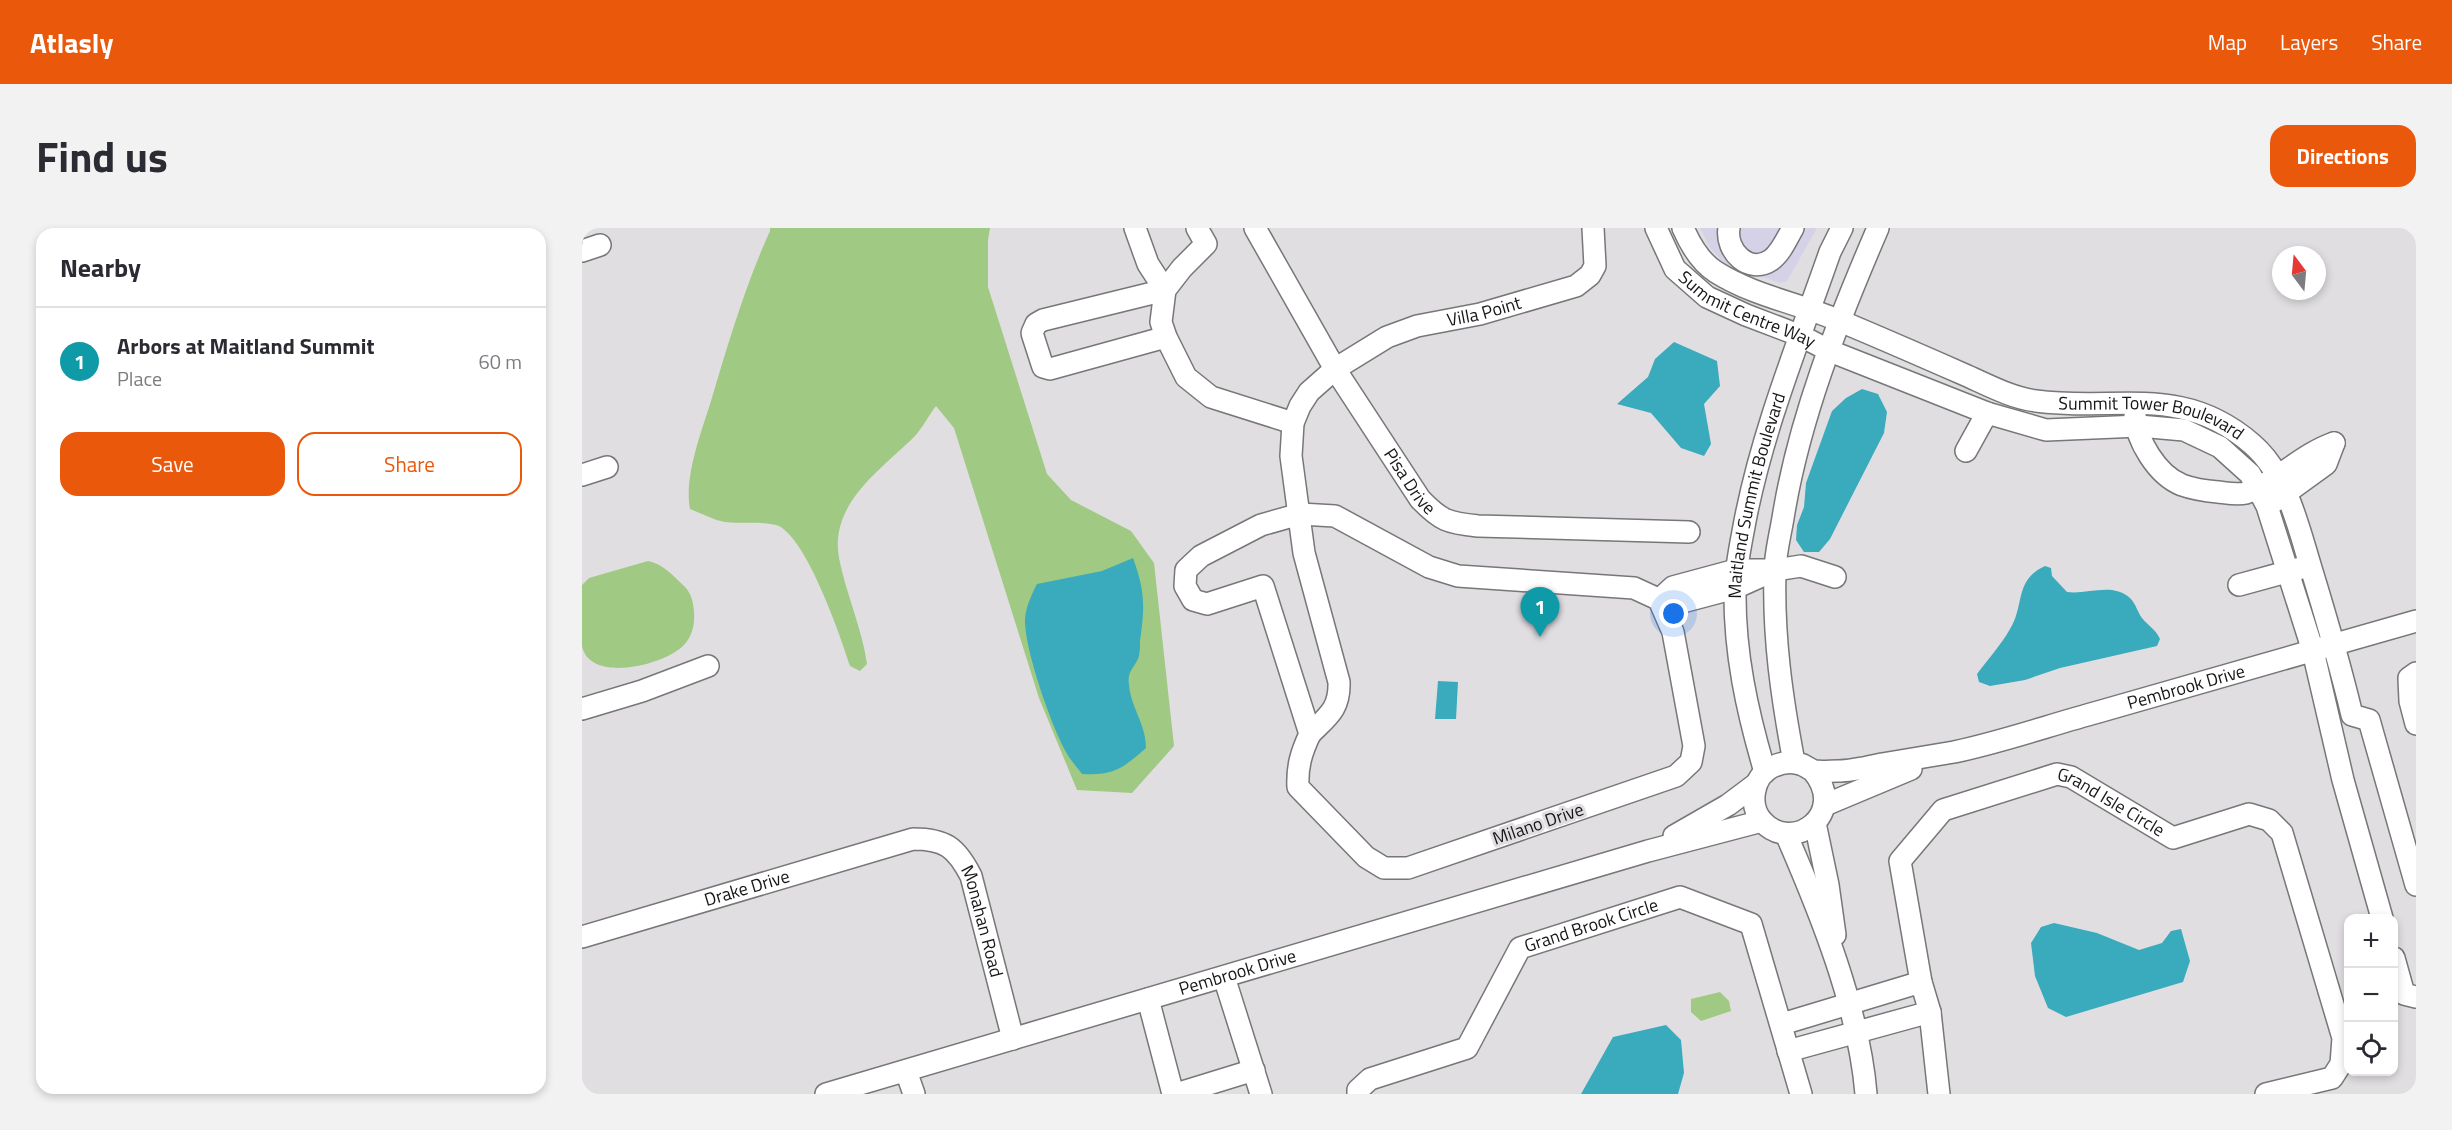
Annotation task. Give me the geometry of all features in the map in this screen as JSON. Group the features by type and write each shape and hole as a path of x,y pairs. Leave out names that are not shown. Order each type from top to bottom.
{"street":[{"path":"1136,228 1148,264 1165,290"},
{"path":"1197,228 1206,244 1182,268 1165,290 1161,322 1166,337 1186,377 1211,397 1293,423"},
{"name":"Pisa Drive","path":"1255,228 1335,369 1420,499 1437,517 1458,524 1478,526 1689,532"},
{"name":"Villa Point","path":"1335,369 1387,337 1417,326 1480,314 1576,286 1590,275 1595,266 1593,228"},
{"name":"Summit Centre Way","path":"1656,228 1676,269 1707,297 1801,336 1830,351"},
{"name":"Summit Centre Way","path":"1683,228 1691,246 1713,270 1749,290 1840,321"},
{"path":"1724,232 1731,249 1738,257 1747,262 1765,263 1777,254 1793,228"},
{"name":"Maitland Summit Boulevard","path":"1761,778 1738,658 1736,579 1754,474 1830,252 1842,228"},
{"name":"Maitland Summit Boulevard","path":"1803,767 1781,695 1776,635 1775,570 1790,473 1802,428 1840,321 1878,228"},
{"path":"1165,290 1043,320 1036,324 1032,333 1043,367 1050,369 1166,337"},
{"name":"Summit Tower Boulevard","path":"1840,321 1994,388 2034,401 2075,404 2134,402 2179,407 2215,418 2253,445 2282,485 2295,517 2335,645 2352,715 2369,720 2416,885"},
{"name":"Summit Tower Boulevard","path":"1830,351 1988,412 2046,430 2135,426 2184,430 2220,447 2250,474 2262,497 2313,651 2343,780 2381,914"},
{"name":"Milano Drive","path":"1335,369 1309,392 1293,423 1291,456 1304,553 1339,682 1339,697 1334,711 1310,734 1302,752 1297,770 1298,787 1366,857 1384,868 1408,868 1676,776 1691,762 1694,746 1673,632 1659,600"},
{"path":"2134,402 2135,426 2142,445 2157,466 2180,484 2204,491 2262,497 2282,485"},
{"path":"1966,450 1988,412"},
{"path":"582,475 607,467"},
{"path":"1310,734 1263,586 1207,604 1193,600 1185,586 1186,570 1201,556 1261,525 1300,514 1335,516 1428,567 1458,576 1634,588 1671,605 1687,592 1775,570 1801,566 1835,577"},
{"path":"2239,585 2310,566"},
{"name":"Pembrook Drive","path":"1803,767 1844,771 1956,751 2416,621"},
{"path":"582,709 642,691 708,666"},
{"path":"2416,673 2409,678 2410,701 2416,724"},
{"name":"Pembrook Drive","path":"1820,814 1850,793 1956,751"},
{"path":"1820,814 1798,833 1786,834 1771,829 1755,810 1753,798 1761,778 1782,763 1803,767 1821,781 1825,793 1820,814 1839,971"},
{"name":"Grand Isle Circle","path":"1939,1094 1930,1012 1921,982 1900,861 1943,810 2057,774 2071,777 2173,838 2249,814 2269,820 2282,833 2343,1038 2341,1064 2332,1078 2266,1094"},
{"name":"Pembrook Drive","path":"1648,851 1728,805 1761,778"},
{"name":"Pembrook Drive","path":"826,1094 1648,851 1762,821"},
{"path":"1786,834 1839,971 1855,1034 1866,1094"},
{"name":"Drake Drive","path":"582,937 913,839"},
{"name":"Monahan Road","path":"913,839 932,839 949,846 967,867 1013,1039"},
{"name":"Grand Brook Circle","path":"1358,1094 1358,1090 1370,1079 1467,1048 1521,948 1680,897 1751,924 1801,1094"},
{"path":"2397,968 2404,994 2416,997"},
{"path":"1224,977 1261,1094"},
{"path":"1782,1024 1921,982"},
{"path":"1148,999 1175,1094 1218,1088 1254,1070"},
{"path":"1788,1051 1930,1012"},
{"path":"906,1071 914,1094"}],"shaded area":[{"path":"1700,228 1817,228 1787,281 1780,283 1725,264 1710,248"}],"green space":[{"path":"770,228 990,228 988,287 1047,474 1071,500 1131,531 1154,563 1174,746 1132,793 1077,790 1039,698 954,428 936,406 915,436 861,489 842,520 838,538 839,558 862,637 867,664 860,671 850,666 839,633 810,565 799,546 787,532 770,524 721,521 690,509 689,483 698,441 738,315"},
{"path":"648,561 666,570 689,593 694,617 691,635 674,653 645,664 612,668 598,665 588,658 582,646 582,585 589,578"},
{"path":"1720,992 1729,1001 1731,1011 1701,1021 1691,1012 1691,999"}],"water":[{"path":"1674,342 1717,361 1720,386 1704,404 1711,444 1704,456 1681,448 1651,413 1617,404 1648,377 1655,359"},
{"path":"1862,389 1878,394 1887,412 1884,433 1830,539 1819,552 1804,552 1796,540 1797,525 1804,507 1806,483 1832,411 1846,398"},
{"path":"1133,558 1142,590 1143,608 1139,655 1129,681 1132,701 1144,731 1146,748 1131,761 1110,772 1082,774 1060,740 1046,706 1029,648 1025,619 1027,609 1037,584 1102,571"},
{"path":"2045,566 2051,568 2052,576 2067,592 2107,590 2123,593 2130,598 2142,618 2158,635 2160,639 2157,646 2060,668 2025,680 1990,686 1979,682 1977,674 2003,641 2015,620 2024,586 2035,572"},
{"path":"1438,681 1458,682 1456,719 1435,719"},
{"path":"2054,923 2097,933 2139,950 2162,943 2171,931 2181,929 2190,961 2183,982 2066,1017 2048,1008 2035,976 2031,943 2041,927"},
{"path":"1666,1025 1681,1040 1684,1073 1678,1094 1581,1094 1613,1037"}],"place":[{"name":"Arbors at Maitland Summit","path":"1540,637"}]}
